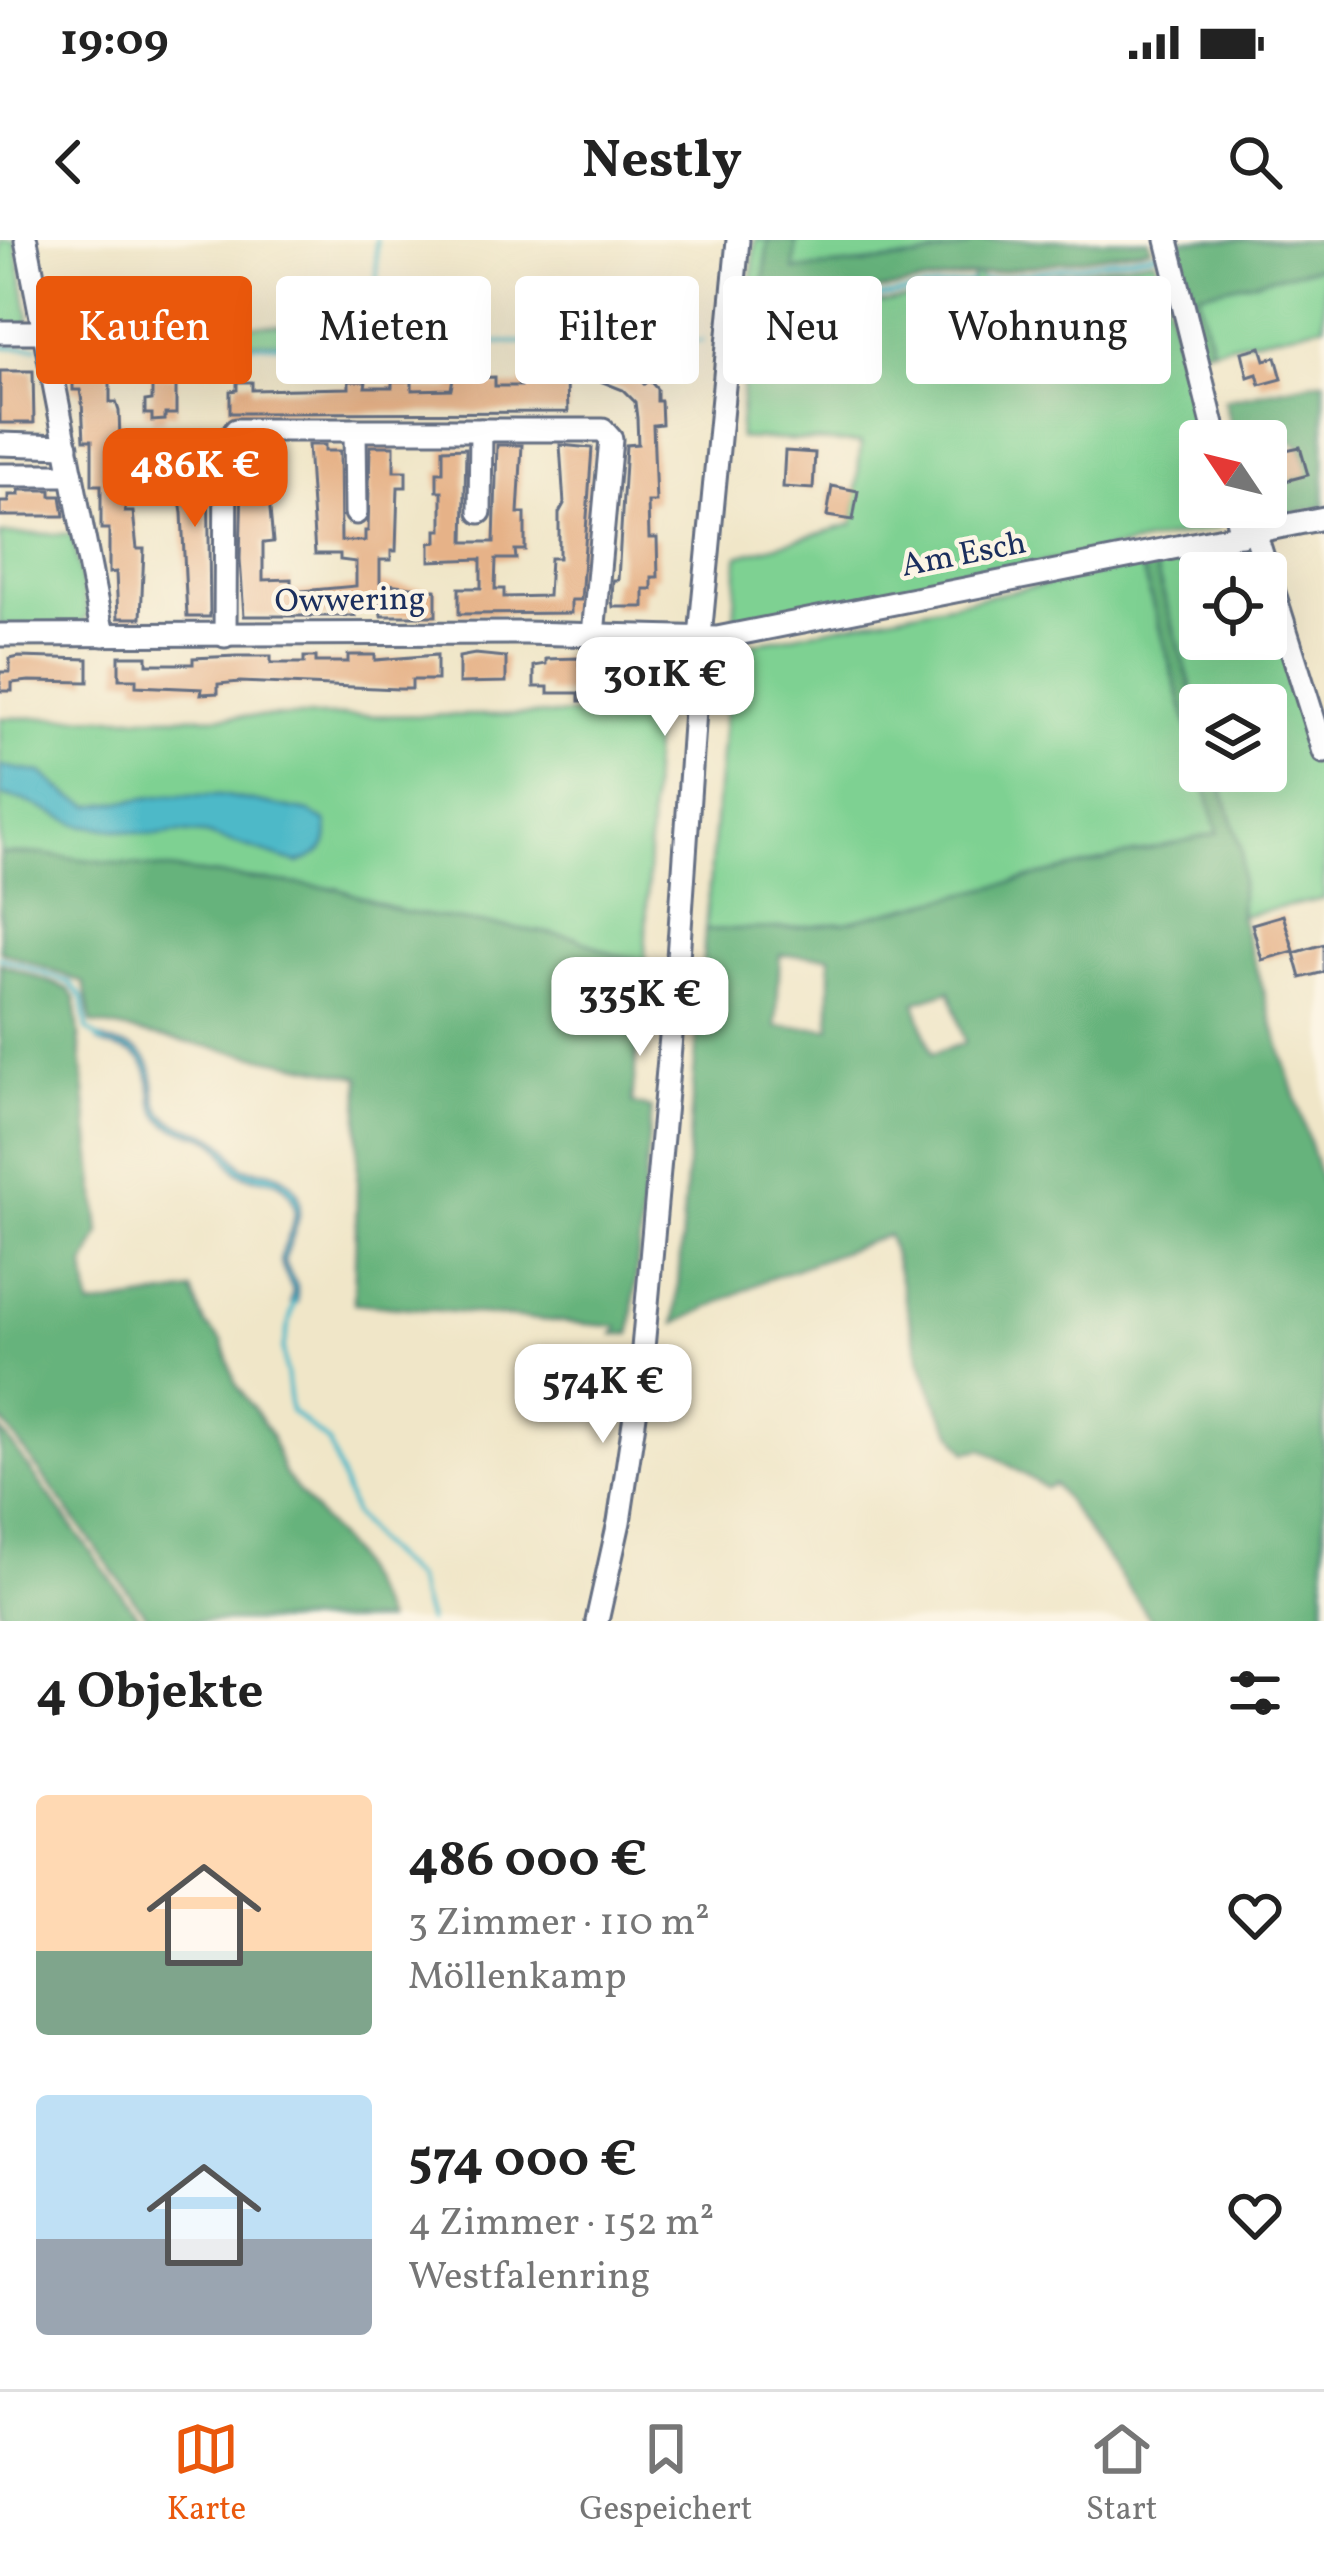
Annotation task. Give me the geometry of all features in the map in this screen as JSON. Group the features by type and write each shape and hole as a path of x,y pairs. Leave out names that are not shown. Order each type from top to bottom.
{"street":[{"path":"26,240 36,291"},
{"path":"597,1621 630,1455 650,1278 700,637 738,240"},
{"path":"1167,240 1212,420"},
{"path":"0,332 36,332"},
{"path":"54,384 104,635"},
{"path":"225,636 226,442 236,430 602,430 610,439 593,635"},
{"path":"355,430 356,513"},
{"path":"480,512 481,430"},
{"path":"0,444 67,446"},
{"path":"0,475 72,475"},
{"name":"Am Esch","path":"700,637 717,638 1324,518"},
{"path":"1245,528 1324,752"},
{"name":"Owwering","path":"0,635 700,637"}],"green space":[{"path":"0,240 15,240 27,324 0,328"},
{"path":"755,240 768,240 765,276 752,276"},
{"path":"768,240 796,240 794,270 919,258 968,247 967,240 1149,240 1151,248 972,276 906,276 906,286 882,290 882,276 764,276"},
{"path":"796,240 967,240 969,247 917,258 793,270"},
{"path":"1176,240 1324,240 1324,266 1198,293 1212,348 1198,351"},
{"path":"1155,259 1160,276 1047,276"},
{"path":"1324,266 1324,325 1212,348 1198,293"},
{"path":"906,299 906,384 1171,384 1171,316 1200,420 1179,420 1179,528 1217,528 734,622 738,556 853,524 861,443 739,438 743,384 882,384 882,303"},
{"path":"252,325 276,325 276,342 252,342"},
{"path":"1324,380 1324,507 1287,514 1287,480 1307,475 1301,447 1287,439 1287,420 1229,420 1224,400"},
{"path":"0,534 72,534 88,616 80,625 0,625"},
{"path":"1254,544 1256,552 1212,552"},
{"path":"1179,558 1179,646 1154,563"},
{"path":"1154,563 1179,660 1183,660 1191,684 1179,684 1179,696 1141,565"},
{"path":"1141,565 1179,696 1179,792 1207,792 1219,833 846,922 705,930 731,648"},
{"path":"1287,651 1324,771 1324,899 1240,916 1242,851 1224,792 1287,792 1287,684 1191,684 1183,660 1287,660"},
{"path":"654,714 645,960 612,954 575,937 403,912 339,889 37,854 0,854 0,718"},
{"path":"1207,792 1223,792 1242,852 1240,916 1324,1190 1324,1621 1152,1621 1054,1484 1046,1488 983,1449 967,1452 950,1429 926,1377 888,1235 763,1281 675,1324 705,930 846,922 1218,833","holes":["780,955 830,956 830,1028 776,1027","950,991 965,1043 932,1054 915,1002"]},
{"path":"0,854 37,854 339,889 403,912 575,937 612,954 645,960 632,1103 651,1109 631,1334 614,1334 619,1327 354,1303 360,1077 91,1023 84,983 0,951"},
{"path":"0,963 68,989 75,998 100,1233 85,1266 90,1307 192,1291 205,1324 222,1341 236,1384 270,1433 284,1474 351,1555 386,1621 150,1621 0,1418"},
{"path":"0,1429 142,1621 20,1621 0,1611"}],"water":[{"path":"0,766 42,773 71,797 92,806 168,795 221,795 309,812 326,821 326,843 319,853 298,863 205,834 154,835 80,825 0,795"},
{"path":"101,1038 144,1056 152,1071 157,1103 167,1117 213,1136 244,1168 274,1173 296,1190 299,1213 284,1262 297,1286 297,1303 291,1303 293,1290 280,1262 294,1219 289,1193 276,1182 237,1172 212,1141 167,1124 155,1109 140,1059 98,1042"}],"building":[{"path":"1261,347 1265,360 1276,357 1282,379 1260,385 1257,374 1248,377 1242,352"},
{"path":"0,371 33,371 34,423 0,423"},
{"path":"495,377 495,386 567,384 568,412 230,413 230,391 237,390 237,384 252,384 252,390 349,388 349,384 451,389 452,384 491,384"},
{"path":"73,384 110,384 110,402 116,402 119,411 121,468 126,468 125,512 133,512 137,549 144,549 141,618 118,618 116,572 109,573 109,529 101,529 101,485 92,485 92,440 84,440 80,390 73,390"},
{"path":"152,384 176,384 176,414 152,421 152,414 145,414 145,401 152,400"},
{"path":"608,384 653,384 661,401 662,424 653,425 656,502 648,502 649,538 657,538 658,577 652,577 652,589 644,589 644,607 613,607 612,599 613,580 618,580 626,445 638,444 635,402"},
{"path":"243,445 273,448 273,488 268,488 273,542 263,543 263,580 291,579 291,592 356,586 356,562 340,560 340,554 315,554 308,445 340,451 341,541 365,541 370,446 394,446 394,471 406,471 406,487 398,487 396,551 391,551 391,560 380,560 380,583 436,590 436,616 381,616 380,603 355,603 355,616 244,616 240,559"},
{"path":"497,445 522,445 518,513 525,513 525,550 515,550 516,559 496,559 495,589 504,589 504,597 548,596 550,558 559,558 559,513 564,504 560,445 592,448 581,600 571,600 571,613 459,614 459,588 481,588 481,559 430,561 430,543 437,542 437,530 442,530 437,472 443,472 443,449 466,448 464,542 494,542"},
{"path":"1300,447 1308,475 1287,480 1287,450"},
{"path":"200,449 200,459 208,459 210,617 187,617 182,513 174,462 181,462 181,450"},
{"path":"785,451 815,453 813,489 783,487"},
{"path":"832,486 858,491 853,520 827,516"},
{"path":"19,490 51,490 51,496 61,496 64,516 0,516 0,502 9,502 9,495 19,495"},
{"path":"348,655 375,655 375,660 437,655 437,680 412,680 412,689 240,682 218,684 218,693 201,694 202,689 136,686 136,679 119,679 119,656 147,656 147,664 193,664 193,658 237,656 271,656 271,663 304,663 304,657 316,657 316,662 348,662"},
{"path":"459,657 506,657 506,682 459,683"},
{"path":"579,658 579,665 644,664 644,658 658,658 657,677 636,676 636,692 592,693 592,701 579,701 579,693 548,693 548,687 534,687 534,666 546,664 546,659"},
{"path":"10,659 88,659 88,682 29,681 12,683 12,691 0,691 0,672 10,672"},
{"path":"1283,915 1294,951 1262,960 1252,924"},
{"path":"1324,944 1324,972 1301,978 1294,953"}],"waterway":[{"path":"376,240 377,276"},
{"path":"1013,276 1161,252"},
{"path":"882,297 906,293"},
{"path":"252,345 703,341"},
{"path":"0,347 36,347"},
{"path":"0,957 70,983 82,997 87,1029 102,1042"},
{"path":"294,1302 283,1349 291,1411 329,1443 354,1515 415,1579 428,1621"}]}
